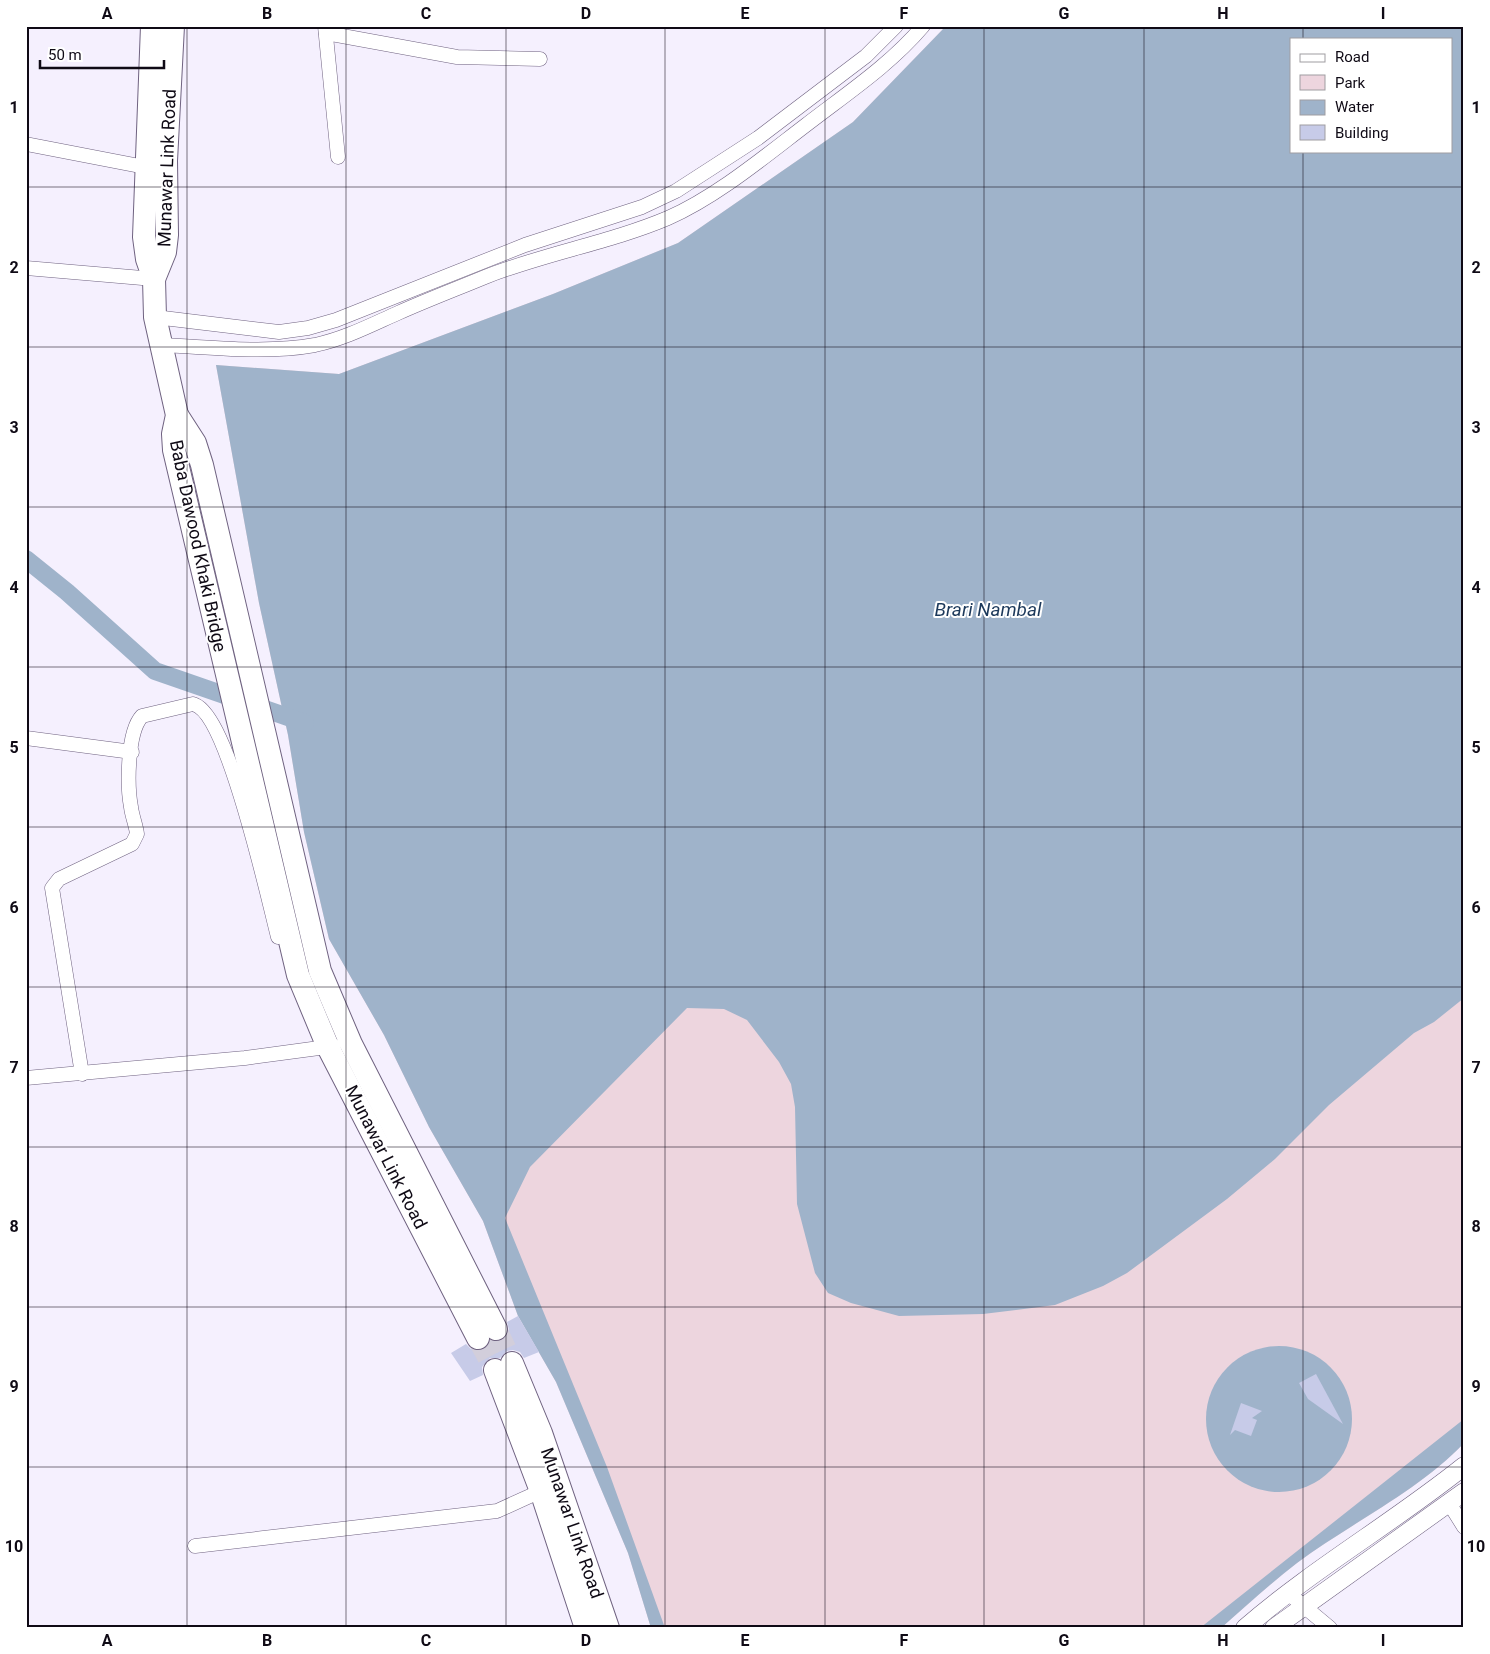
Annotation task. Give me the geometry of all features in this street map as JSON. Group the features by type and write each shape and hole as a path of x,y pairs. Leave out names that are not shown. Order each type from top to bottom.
{"main road":[{"name":"Munawar Link Road","path":"152,26 145,167 144,237 147,259 154,279 155,318 177,415"},
{"name":"Munawar Link Road","path":"154,279 165,252 167,235 166,161 173,26"},
{"name":"Baba Dawood Khaki Bridge","path":"177,415 195,443 202,465 320,971"},
{"name":"Baba Dawood Khaki Bridge","path":"177,415 173,434 179,471 300,982"},
{"name":"Munawar Link Road","path":"300,982 328,1047 487,1333 351,1044 320,971"},
{"name":"Munawar Link Road","path":"504,1367 550,1488 608,1628"},
{"name":"Munawar Link Road","path":"550,1488 586,1628"}],"street":[{"path":"155,318 279,332 308,328 336,320 525,245 642,207 676,190 758,138 866,56 896,26"},
{"path":"161,345 284,348 315,345 350,334 432,298 511,267 669,218 696,203 768,153 862,82 898,52 923,26"},
{"path":"338,157 326,30 457,57 540,59"},
{"path":"758,138 768,153"},
{"path":"26,144 145,167"},
{"path":"26,268 154,279"},
{"path":"82,1074 52,888 59,878 132,844 136,840 137,834 129,795 135,726 142,716 193,704 203,710 225,747 289,973 300,982"},
{"path":"26,738 132,752"},
{"path":"26,1078 82,1074 351,1044"},
{"path":"1245,1628 1288,1593 1430,1494 1464,1466"},
{"path":"195,1546 497,1512 550,1488"},
{"path":"1274,1628 1464,1492"},
{"path":"1449,1503 1464,1527"},
{"path":"1288,1593 1330,1628"}],"green space":[{"name":"Brari Nambal","path":"946,26 1464,26 1464,1443 1426,1477 1297,1563 1221,1628 651,1628 628,1553 556,1382 518,1316 483,1221 429,1127 384,1035 329,939 304,832 288,735 259,603 216,365 339,374 553,294 678,243 853,122"}],"water":[{"name":"Brari Nambal","path":"946,26 1464,26 1464,998 1434,1022 1414,1033 1329,1105 1275,1159 1227,1199 1127,1273 1103,1286 1055,1305 983,1314 899,1316 851,1303 828,1293 815,1273 797,1204 795,1107 791,1084 779,1062 747,1020 724,1009 687,1008 530,1167 505,1218 607,1467 665,1628 651,1628 628,1553 556,1382 518,1316 483,1221 429,1127 384,1035 329,939 304,832 288,735 259,603 216,365 339,374 553,294 678,243 853,122"},
{"path":"1279,1346 1307,1351 1331,1367 1347,1391 1352,1419 1347,1447 1331,1471 1307,1487 1279,1492 1251,1487 1227,1471 1211,1447 1206,1419 1211,1391 1227,1367 1251,1351"},
{"path":"1464,1419 1464,1443 1426,1477 1297,1563 1221,1628 1200,1628"}],"building":[{"path":"518,1316 539,1352 524,1358 520,1352 513,1350 507,1351 500,1358 490,1358 482,1367 483,1375 470,1381 451,1353 466,1344 471,1349 478,1351 484,1349 491,1341 502,1340 509,1330 507,1322"},
{"path":"1316,1374 1343,1424 1308,1399 1299,1383"},
{"path":"1241,1403 1262,1411 1252,1418 1257,1420 1251,1436 1235,1430 1230,1435"}],"waterway":[{"path":"26,559 67,592 155,671 305,723"}],"tunnel":[{"path":"496,1329 512,1363"},
{"path":"478,1338 495,1370"}]}
